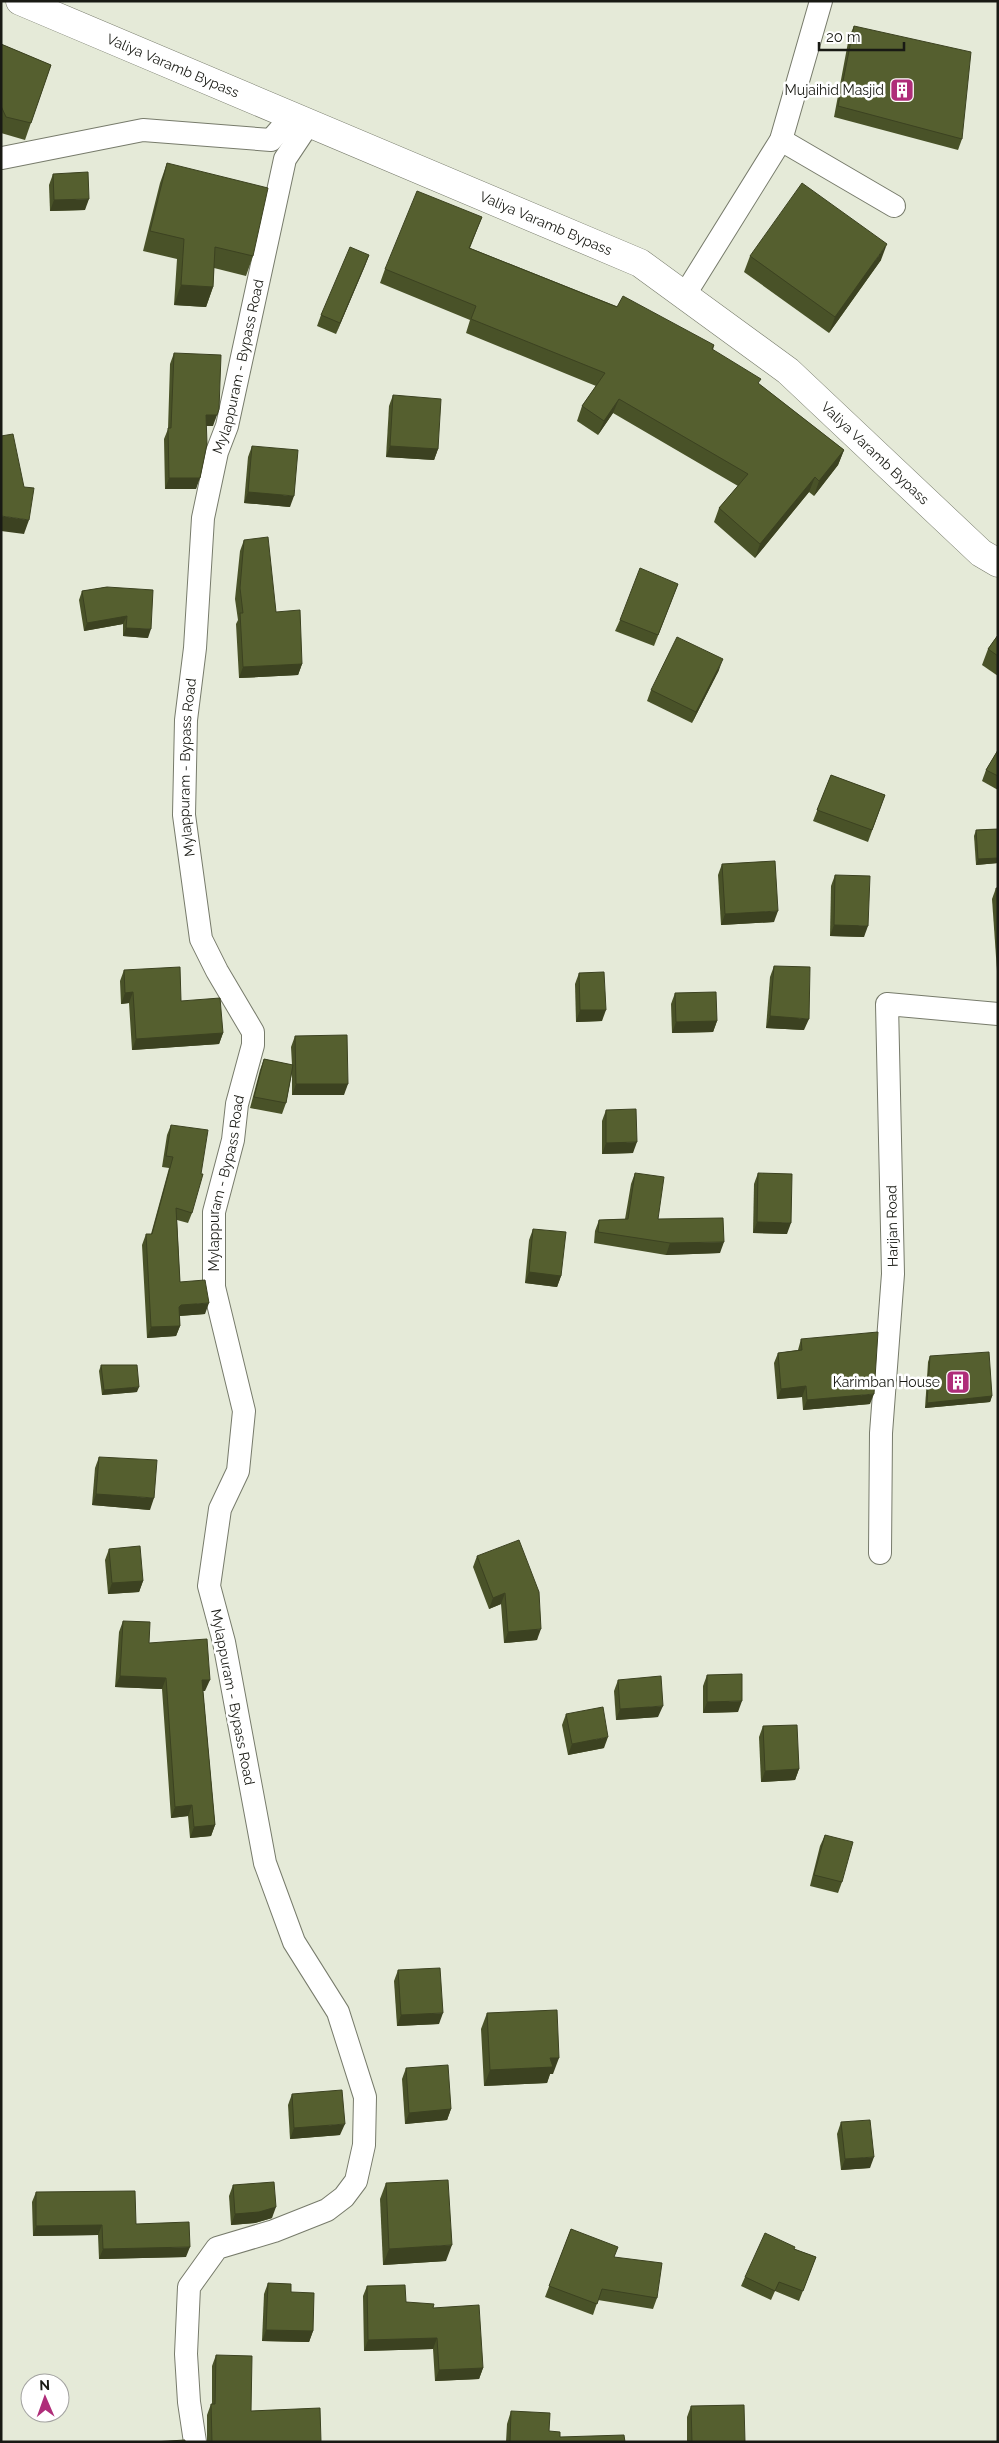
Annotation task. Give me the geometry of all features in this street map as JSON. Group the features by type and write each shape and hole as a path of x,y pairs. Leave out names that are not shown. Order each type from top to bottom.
{"street":[{"name":"Valiya Varamb Bypass","path":"20,1 640,263 788,371 981,553 998,563"},
{"path":"684,296 781,140 821,1"},
{"path":"2,158 143,130 271,140 300,120"},
{"name":"Mylappuram - Bypass Road","path":"195,2442 189,2402 186,2354 189,2287 217,2248 283,2228 327,2210 344,2197 356,2181 364,2145 365,2097 338,2012 294,1942 265,1863 224,1642 209,1586 220,1509 238,1471 244,1411 214,1287 214,1212 232,1140 237,1104 253,1039 248,1022 217,971 202,939 184,815 186,720 195,648 203,518 217,452 227,426 285,160 300,120"},
{"path":"781,140 894,206"},
{"name":"Harijan Road","path":"880,1553 881,1433 893,1274 887,1004 995,1014"}],"building":[{"name":"Mujaihid Masjid","path":"854,26 971,52 962,139 838,106"},
{"path":"1,44 51,65 31,123 6,117 1,106"},
{"path":"167,163 268,188 253,256 215,247 213,287 181,285 184,239 150,231"},
{"path":"88,172 89,199 54,200 53,174"},
{"path":"802,183 887,244 835,317 750,256"},
{"path":"417,191 482,217 469,248 617,307 623,296 714,345 712,349 761,379 758,383 844,450 819,481 815,477 760,544 719,508 748,474 619,399 604,421 582,406 605,373 471,319 476,306 385,269"},
{"path":"350,247 369,255 340,323 321,315"},
{"path":"174,353 221,355 219,409 217,415 206,415 207,444 200,478 169,478 168,428 171,428"},
{"path":"393,395 441,399 438,449 390,446"},
{"path":"13,434 24,487 34,488 29,520 1,516 1,436"},
{"path":"252,446 298,450 294,496 248,492"},
{"path":"268,537 276,612 300,610 302,664 243,667 240,613 243,613 240,588 244,540"},
{"path":"640,568 678,584 658,635 620,620"},
{"path":"107,587 153,590 151,629 126,628 127,616 87,623 82,591"},
{"path":"998,635 998,656 988,649"},
{"path":"677,637 723,659 696,712 651,690"},
{"path":"998,750 998,776 986,770"},
{"path":"831,775 885,795 872,830 817,810"},
{"path":"998,829 998,858 978,859 976,830"},
{"path":"775,861 778,911 725,914 722,864"},
{"path":"835,875 870,876 868,926 834,925"},
{"path":"996,888 998,888 998,914"},
{"path":"774,966 810,967 809,1019 770,1016"},
{"path":"180,967 181,1001 220,998 223,1033 136,1039 133,992 125,993 124,970"},
{"path":"604,972 606,1010 580,1010 579,973"},
{"path":"716,992 717,1021 676,1022 675,993"},
{"path":"347,1035 348,1084 296,1084 295,1036"},
{"path":"264,1059 293,1065 286,1103 254,1097"},
{"path":"636,1109 637,1142 606,1143 606,1110"},
{"path":"171,1125 208,1130 201,1174 203,1174 192,1213 176,1208 180,1282 205,1280 209,1303 181,1305 179,1307 180,1326 151,1327 146,1234 152,1234 173,1157 166,1156"},
{"path":"635,1173 664,1177 658,1219 723,1218 724,1242 670,1243 598,1232 599,1220 628,1219"},
{"path":"758,1173 792,1174 791,1223 757,1222"},
{"path":"533,1229 566,1232 561,1276 529,1272"},
{"path":"878,1332 874,1394 807,1400 806,1386 781,1389 778,1353 802,1350 801,1339"},
{"name":"Karimban House","path":"989,1352 992,1396 927,1403 930,1356"},
{"path":"101,1365 137,1365 139,1387 104,1390"},
{"path":"99,1457 157,1460 154,1498 96,1494"},
{"path":"519,1540 539,1592 541,1629 508,1632 505,1593 493,1598 477,1556"},
{"path":"140,1546 143,1581 112,1583 109,1549"},
{"path":"123,1621 150,1622 149,1643 207,1639 210,1680 202,1680 215,1825 194,1827 192,1805 175,1807 166,1678 120,1676"},
{"path":"742,1674 742,1701 707,1702 707,1675"},
{"path":"661,1676 663,1706 620,1709 618,1680"},
{"path":"603,1707 608,1737 572,1744 566,1714"},
{"path":"797,1725 799,1769 765,1771 763,1726"},
{"path":"825,1835 853,1842 842,1882 814,1875"},
{"path":"440,1968 443,2013 401,2015 398,1970"},
{"path":"557,2010 559,2058 550,2058 553,2067 490,2070 487,2013"},
{"path":"448,2065 451,2109 409,2113 406,2068"},
{"path":"342,2090 345,2124 294,2128 292,2094"},
{"path":"870,2120 874,2157 845,2159 841,2122"},
{"path":"448,2180 452,2245 389,2249 386,2183"},
{"path":"274,2182 276,2207 259,2212 235,2214 233,2185"},
{"path":"135,2191 136,2224 189,2222 190,2247 103,2249 102,2225 36,2226 36,2192"},
{"path":"571,2229 618,2247 614,2257 662,2263 657,2298 602,2289 597,2304 549,2286"},
{"path":"765,2233 795,2247 794,2249 816,2257 803,2291 779,2282 775,2291 745,2277"},
{"path":"268,2283 291,2284 291,2292 314,2293 313,2331 266,2330"},
{"path":"405,2285 406,2302 434,2304 433,2308 479,2305 483,2368 439,2370 437,2338 368,2340 367,2286"},
{"path":"216,2355 252,2356 251,2411 320,2408 321,2442 212,2442 211,2404 215,2404"},
{"path":"744,2405 745,2442 692,2442 691,2406"},
{"path":"511,2411 550,2413 549,2431 560,2432 560,2437 624,2435 625,2442 510,2442"},
{"path":"185,2440 185,2442 153,2442"}],"place":[{"name":"Mujaihid Masjid","path":"902,90"},
{"name":"Karimban House","path":"958,1382"}]}
